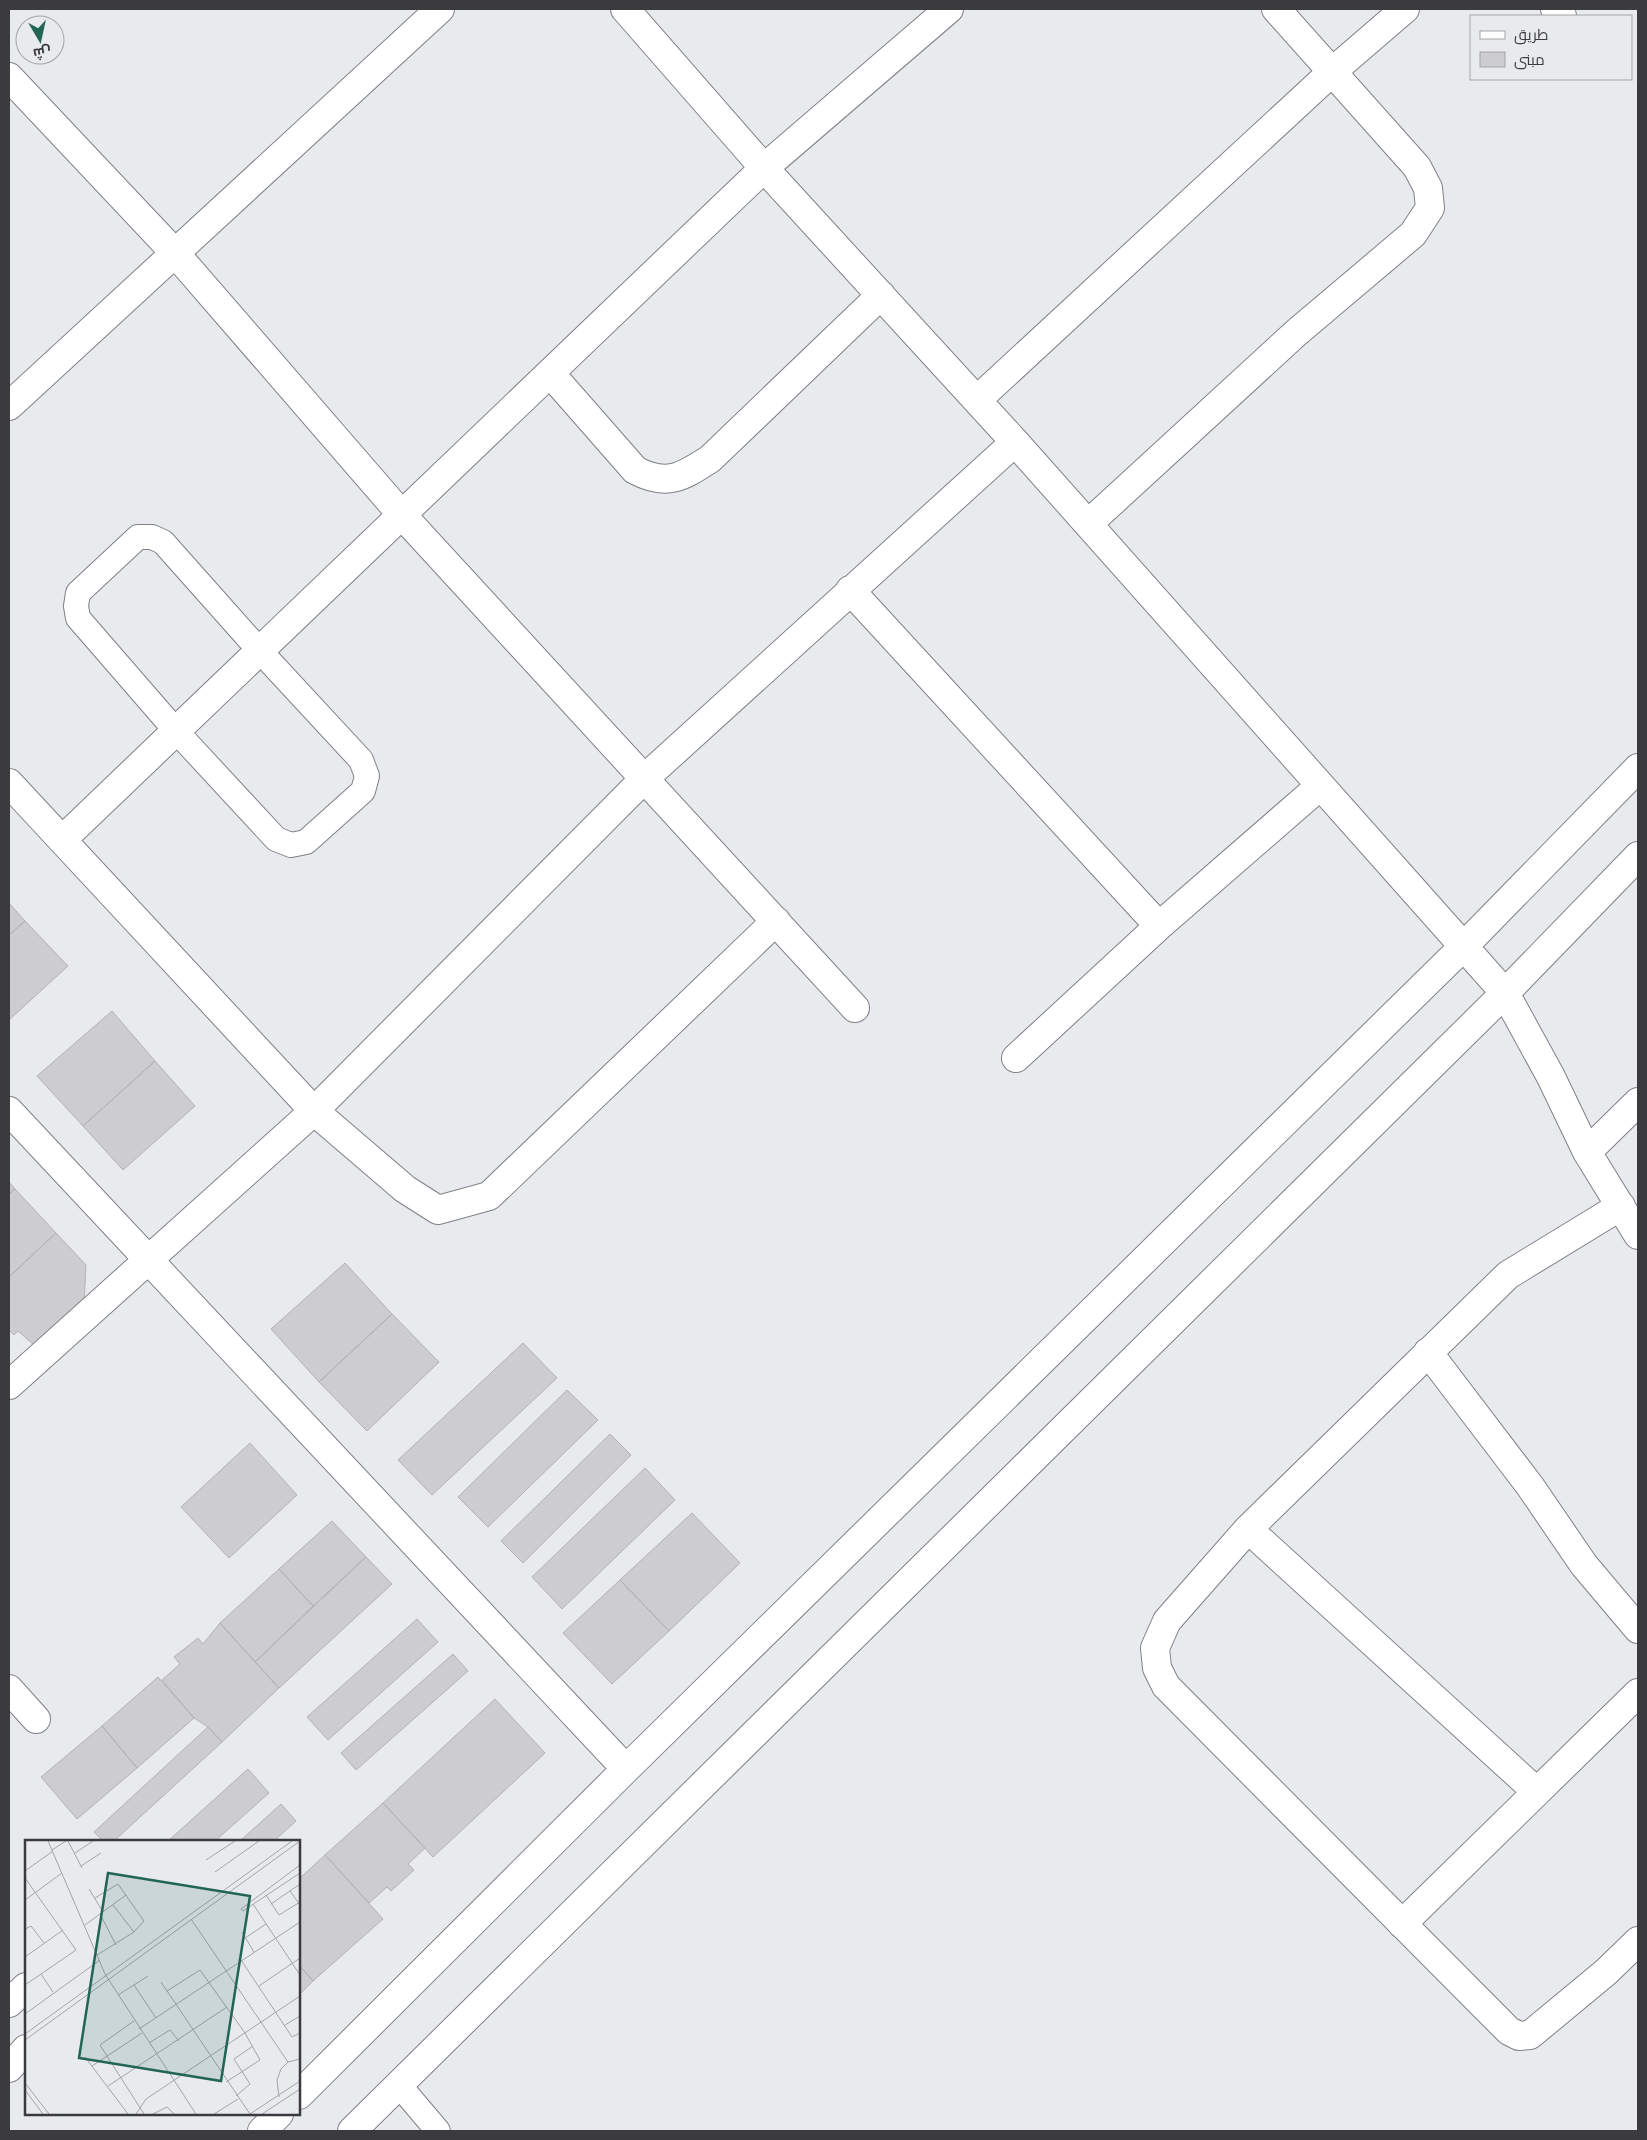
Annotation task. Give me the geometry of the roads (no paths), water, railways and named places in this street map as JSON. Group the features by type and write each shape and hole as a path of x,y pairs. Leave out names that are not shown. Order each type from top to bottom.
{"street":[{"path":"9,406 440,9"},
{"path":"625,9 764,168 1015,442 1505,994 1551,1077 1587,1152 1638,1235"},
{"path":"62,840 764,168 949,9"},
{"path":"1088,524 1296,333 1413,234 1430,208 1428,188 1417,167 1276,9"},
{"path":"977,400 1333,71 1405,9"},
{"path":"9,77 174,253 402,515 856,1008"},
{"path":"550,373 636,470 650,478 670,479 688,474 710,459 881,295"},
{"path":"9,1385 314,1111 645,778 1015,442"},
{"path":"850,590 1159,926"},
{"path":"300,2094 626,1769 1463,947 1638,768"},
{"path":"9,783 314,1111 405,1189 438,1210 489,1196 776,921"},
{"path":"1016,1058 1159,926 1320,786"},
{"path":"352,2131 1505,994 1638,856"},
{"path":"1587,1152 1638,1102"},
{"path":"9,1111 147,1261 626,1769"},
{"path":"1621,1206 1508,1275 1248,1529 1167,1622 1155,1648 1157,1668 1166,1686 1509,2031 1519,2036 1530,2035 1606,1972 1638,1941"},
{"path":"1428,1352 1530,1486 1584,1565 1638,1629"},
{"path":"1248,1529 1537,1792"},
{"path":"9,1689 36,1719"},
{"path":"1402,1924 1537,1792 1637,1698"},
{"path":"9,2003 25,1988"},
{"path":"9,2068 25,2050"},
{"path":"262,2131 279,2115"}],"lane":[{"path":"138,537 152,537 164,542 360,760 367,776 363,791 306,842 291,845 276,839 176,731 78,618 76,606 78,593 138,537"},
{"path":"399,2085 438,2131"}]}
